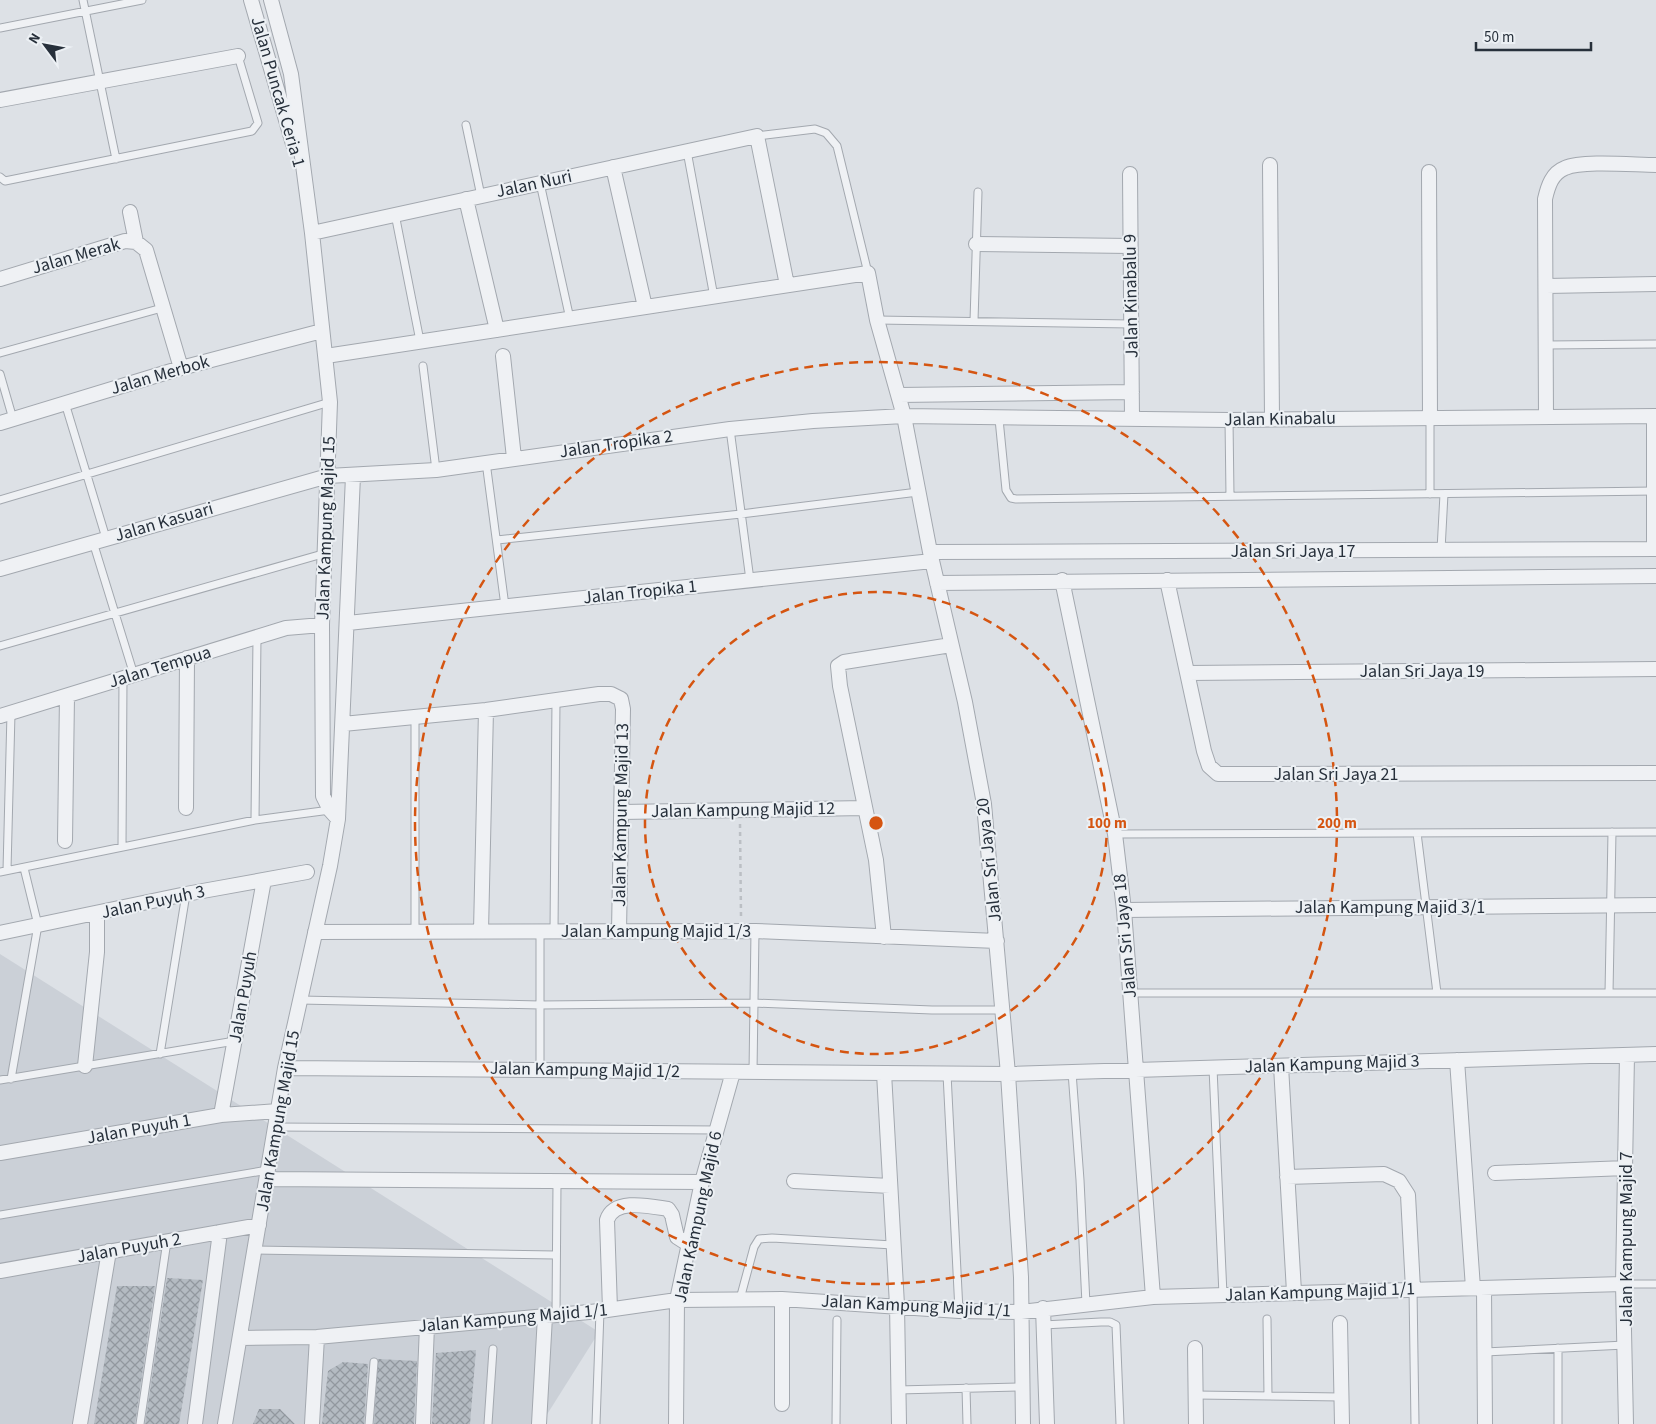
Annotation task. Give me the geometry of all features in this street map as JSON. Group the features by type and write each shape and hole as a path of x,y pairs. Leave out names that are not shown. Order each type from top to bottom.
{"street":[{"name":"Jalan Puncak Ceria 1","path":"251,0 304,180"},
{"name":"Jalan Puncak Ceria 1","path":"271,0 291,74 304,180"},
{"path":"0,100 238,56"},
{"path":"757,136 787,285"},
{"name":"Jalan Nuri","path":"312,232 757,136"},
{"path":"1270,165 1272,419"},
{"path":"1546,417 1545,199 1548,184 1554,175 1566,167 1656,165"},
{"path":"613,167 645,307"},
{"path":"1429,172 1430,417"},
{"name":"Jalan Kinabalu 9","path":"1130,174 1132,419"},
{"name":"Jalan Kampung Majid 15","path":"304,180 312,232 330,402 322,624 322,796 334,814"},
{"path":"466,199 497,330"},
{"path":"130,212 136,242"},
{"name":"Jalan Merak","path":"0,279 125,241 136,242 146,250 181,368"},
{"path":"976,244 1130,246"},
{"path":"326,356 868,273"},
{"name":"Jalan Sri Jaya 20","path":"868,273 877,320 904,416 931,556 965,702 984,804 1008,1074 1021,1277 1023,1424"},
{"path":"1546,286 1656,284"},
{"name":"Jalan Merbok","path":"6,421 181,368 322,331"},
{"path":"502,356 514,458"},
{"path":"899,395 1132,392"},
{"name":"Jalan Kinabalu","path":"904,416 999,419 1229,420 1655,416"},
{"name":"Jalan Tropika 2","path":"328,476 436,470 730,429 814,421 904,416"},
{"path":"1655,416 1655,550"},
{"name":"Jalan Kasuari","path":"0,569 328,476"},
{"name":"Jalan Kampung Majid 15","path":"225,1424 285,1068 330,866 343,724 353,476"},
{"name":"Jalan Sri Jaya 17","path":"931,556 1441,550 1655,550"},
{"name":"Jalan Tropika 1","path":"348,623 750,580 931,556"},
{"name":"Jalan Sri Jaya 17","path":"937,583 1062,580 1656,576"},
{"name":"Jalan Sri Jaya 18","path":"1062,580 1115,834 1124,910 1153,1297"},
{"name":"Jalan Sri Jaya 21","path":"1167,580 1204,751 1209,766 1218,774 1656,773"},
{"name":"Jalan Tempua","path":"5,714 286,628 322,624"},
{"path":"884,937 876,860 840,686 838,666 844,662 951,644"},
{"path":"186,808 187,658"},
{"name":"Jalan Sri Jaya 19","path":"1188,673 1656,669"},
{"name":"Jalan Kampung Majid 13","path":"556,700 611,694 620,700 624,709 619,931"},
{"path":"65,841 67,696"},
{"path":"343,724 486,710 556,700"},
{"path":"481,932 486,710"},
{"name":"Jalan Kampung Majid 12","path":"622,812 865,808"},
{"name":"Jalan Puyuh 3","path":"0,933 186,894 306,872"},
{"name":"Jalan Puyuh","path":"221,1115 264,880"},
{"name":"Jalan Kampung Majid 3/1","path":"1124,910 1656,905"},
{"path":"85,1066 97,952 97,914"},
{"name":"Jalan Kampung Majid 1/3","path":"315,932 741,930 997,941"},
{"name":"Jalan Kampung Majid 3","path":"1008,1074 1656,1054"},
{"name":"Jalan Kampung Majid 7","path":"1626,1424 1624,1284 1627,1055"},
{"path":"1457,1060 1485,1352 1485,1424"},
{"path":"1281,1066 1294,1292"},
{"name":"Jalan Kampung Majid 1/2","path":"285,1068 1008,1074"},
{"name":"Jalan Kampung Majid 6","path":"676,1424 677,1300 702,1182 733,1072"},
{"path":"884,1073 896,1306 899,1424"},
{"name":"Jalan Puyuh 1","path":"0,1153 221,1115 278,1111"},
{"path":"1495,1173 1626,1168"},
{"path":"268,1174 558,1182 702,1182"},
{"path":"1287,1177 1384,1174 1399,1181 1408,1195 1413,1290"},
{"path":"794,1180 890,1186"},
{"path":"605,1310 606,1220 609,1212 616,1208 633,1206 668,1209 672,1215 677,1237 688,1244"},
{"name":"Jalan Puyuh 2","path":"0,1271 259,1225"},
{"path":"195,1424 220,1232"},
{"path":"80,1424 109,1251"},
{"name":"Jalan Kampung Majid 1/1","path":"240,1338 317,1337 605,1310 677,1300 782,1299 959,1311 1021,1312 1153,1297 1624,1284"},
{"path":"782,1299 782,1404"},
{"path":"1043,1308 1047,1424"},
{"path":"539,1424 550,1315"},
{"path":"1340,1322 1342,1424"},
{"path":"423,1424 427,1326"},
{"path":"312,1424 317,1337"},
{"path":"1195,1348 1196,1424"}],"lane":[{"path":"83,0 116,159"},
{"path":"0,28 85,13 142,0"},
{"path":"0,178 6,180 252,131 258,123 238,56"},
{"path":"466,125 481,196"},
{"path":"757,136 815,129 826,133 837,146 868,273"},
{"path":"688,151 714,297"},
{"path":"540,183 570,318"},
{"path":"974,321 978,192"},
{"path":"395,214 420,341"},
{"path":"0,353 162,308"},
{"path":"877,320 1131,324"},
{"path":"1547,345 1656,344"},
{"path":"423,366 436,470"},
{"path":"0,374 6,421"},
{"path":"0,500 330,402"},
{"path":"65,403 86,474 129,676 122,847"},
{"path":"1430,417 1430,494"},
{"path":"999,419 1006,490 1011,498 1654,492"},
{"path":"1229,420 1230,496"},
{"path":"730,429 750,580"},
{"path":"486,462 505,606"},
{"path":"497,540 741,514 918,492"},
{"path":"1441,550 1444,494"},
{"path":"0,646 116,611 326,553"},
{"path":"255,820 257,637"},
{"path":"540,1070 540,1004 547,931 556,700"},
{"path":"5,714 4,871 255,820 334,814"},
{"path":"415,716 415,932"},
{"path":"1609,993 1612,832"},
{"path":"1115,834 1656,832"},
{"path":"1418,833 1436,993"},
{"path":"11,1079 38,925 24,868"},
{"path":"160,1054 186,894"},
{"path":"753,1072 755,931"},
{"path":"1130,992 1656,993"},
{"path":"300,1000 540,1004 754,1003 932,1010 1002,1010"},
{"path":"0,1080 235,1041"},
{"path":"1213,1068 1223,1295"},
{"path":"1072,1072 1086,1304"},
{"path":"948,1074 959,1311"},
{"path":"276,1127 717,1130"},
{"path":"0,1215 268,1174"},
{"path":"550,1315 558,1182"},
{"path":"740,1299 754,1247 759,1239 772,1238 893,1245"},
{"path":"140,1424 167,1241"},
{"path":"255,1250 555,1255"},
{"path":"1624,1284 1656,1284"},
{"path":"1413,1290 1415,1424"},
{"path":"596,1424 605,1310"},
{"path":"1267,1319 1268,1396"},
{"path":"836,1424 837,1320"},
{"path":"1043,1326 1101,1322 1110,1322 1116,1325 1120,1424"},
{"path":"1485,1352 1625,1345"},
{"path":"1558,1348 1558,1424"},
{"path":"488,1424 493,1349"},
{"path":"370,1424 374,1362"},
{"path":"898,1390 1023,1387"},
{"path":"966,1388 967,1424"},
{"path":"1196,1395 1341,1397"}],"path":[{"path":"740,810 741,930"}],"shaded area":[{"path":"0,954 599,1332 541,1424 0,1424"}],"building":[{"path":"167,1278 203,1280 179,1424 145,1424"},
{"path":"117,1286 155,1286 135,1424 94,1424"},
{"path":"476,1350 470,1424 432,1424 436,1353"},
{"path":"378,1359 417,1361 414,1424 374,1424"},
{"path":"343,1362 368,1364 364,1424 322,1424 328,1371"},
{"path":"259,1409 280,1409 295,1424 253,1424"}]}
